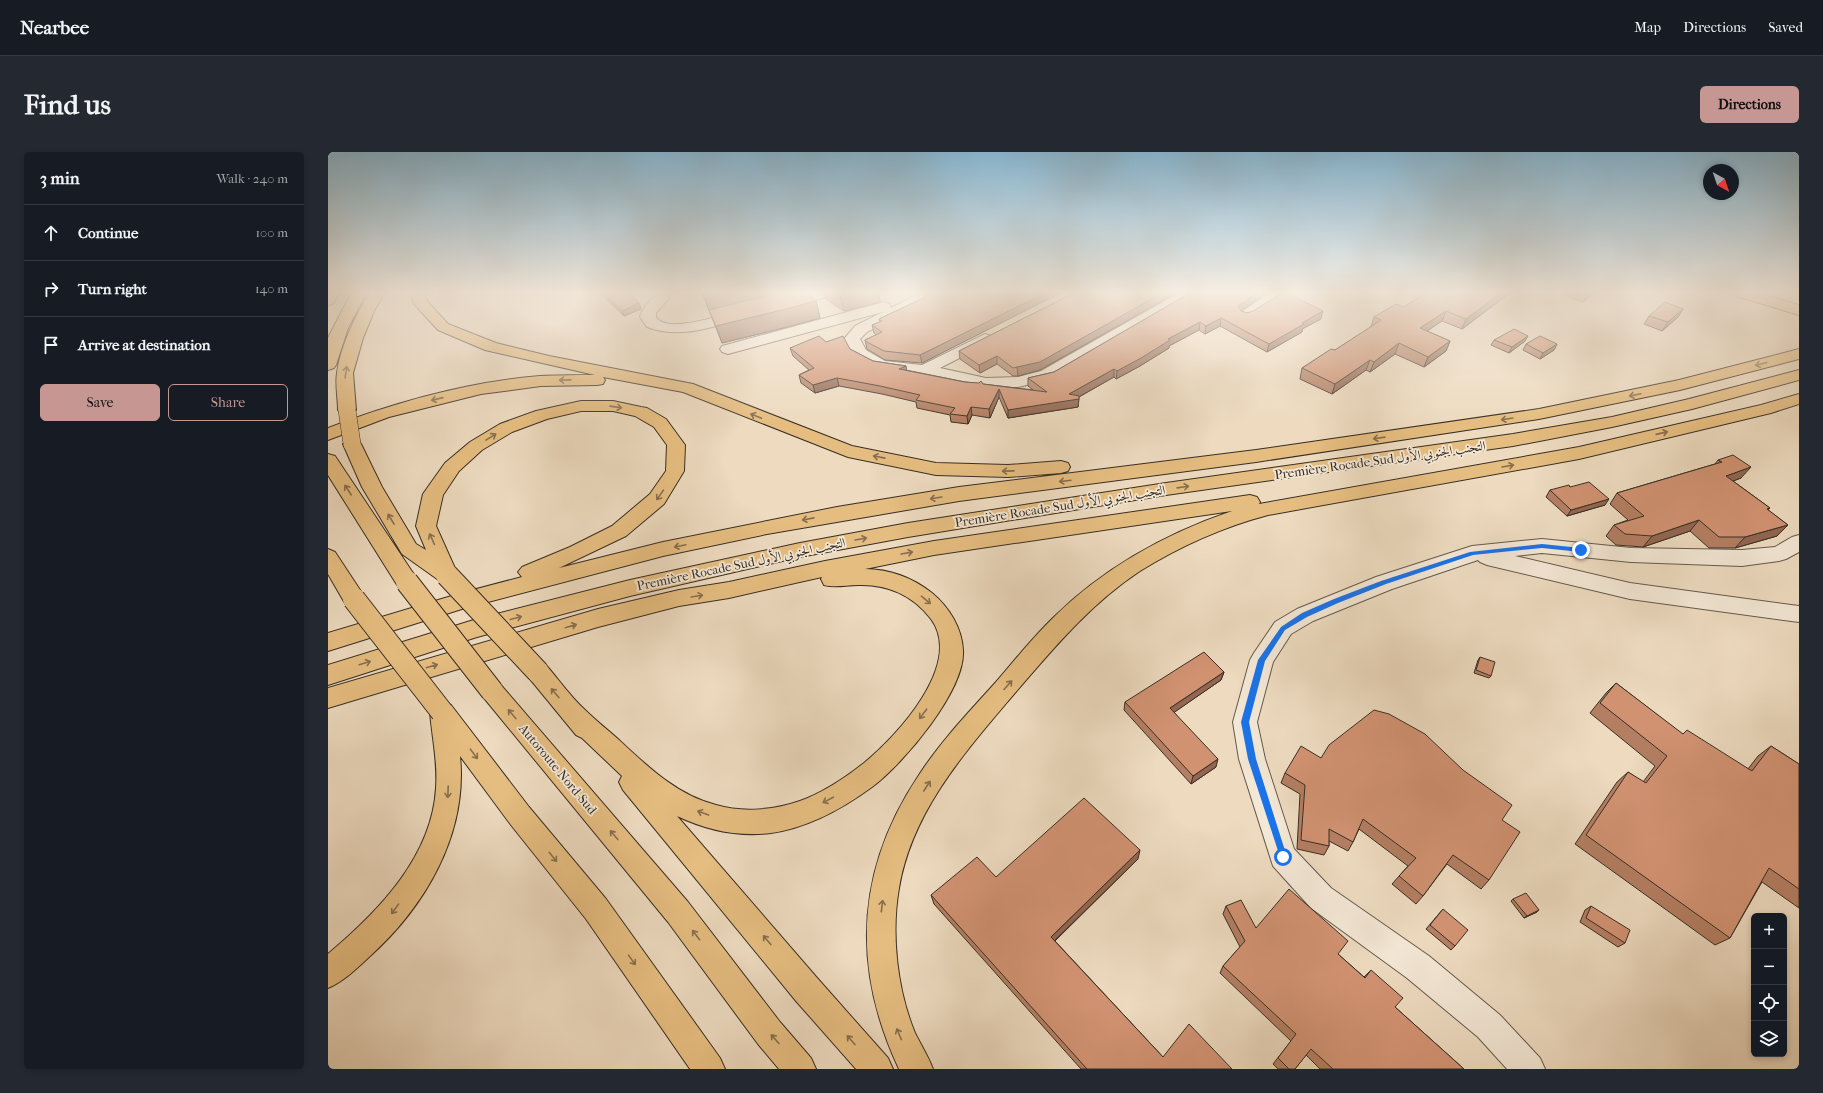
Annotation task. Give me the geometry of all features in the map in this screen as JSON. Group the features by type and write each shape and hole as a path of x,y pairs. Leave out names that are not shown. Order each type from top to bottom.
{"main road":[{"path":"328,365 330,354 337,336"},
{"path":"357,336 345,373 347,410 352,444 372,487 409,549 447,575 538,672 877,1069"},
{"path":"464,336 491,347 549,361 688,388 848,451 936,469 1008,471 1093,464 1256,456"},
{"name":"Première Rocade Sud التجنب الجنوبي الأول","path":"328,642 465,600 663,549 837,514 959,494 1256,456 1439,430 1561,410 1680,385 1799,354"},
{"name":"Première Rocade Sud التجنب الجنوبي الأول","path":"328,675 477,628 630,588 800,550 916,529 1166,489 1513,440 1619,421 1692,404 1799,375"},
{"path":"328,434 383,413 434,399 481,389 541,381 588,380 688,388"},
{"path":"917,1069 898,1033 893,1017 882,954 881,910 888,868 900,832 917,801 962,736 1063,622 1096,592 1151,555 1175,541 1238,515 1268,508 1579,454 1765,409 1799,399"},
{"path":"447,575 426,526 433,494 452,467 476,446 506,428 542,415 581,406 612,406 641,412 660,423 676,445 675,471 657,499 620,531 577,552 465,600"},
{"name":"Autoroute Nord-Sud","path":"328,460 407,582 439,621 492,691 678,912 769,1033 800,1069"},
{"path":"328,698 598,618 679,598 767,583 825,569 956,545 1134,518 1469,473"},
{"path":"328,557 354,599 442,712 520,816 596,909 709,1069"},
{"path":"575,716 597,734 633,771 657,790 686,807 718,818 748,822 801,813 829,800 879,767 898,747 943,687 950,664 952,649 950,634 942,618 932,605 922,596 893,580 864,577 767,583"},
{"path":"328,702 353,690"},
{"path":"328,973 358,948 391,915 414,882 435,844 444,821 449,797 442,712"}],"street":[{"path":"728,349 776,336"},
{"path":"855,336 852,339 859,353 881,365 924,370 986,383 1018,382 1047,375 1115,336"},
{"path":"924,370 992,336"},
{"path":"1530,1069 1489,1026 1418,967 1321,898 1283,857 1252,759 1245,722 1262,660 1283,628 1305,615 1343,598 1472,553 1542,546 1631,555 1742,558 1779,554 1799,542"},
{"path":"1472,553 1630,591 1799,614"}],"building":[{"path":"819,336 826,342 843,336 850,349 873,361 906,366 899,369 965,382 979,383 981,381 983,384 1047,392 1028,378 1054,372 1116,336 1174,336 1168,339 1170,340 1141,358 1117,371 1114,369 1069,394 1079,396 1079,399 1008,410 999,389 989,409 971,407 967,416 950,414 955,408 916,400 920,395 880,386 837,378 813,385 799,375 814,368 790,348"},
{"path":"874,336 959,336 920,355 884,351 865,340"},
{"path":"989,336 1086,336 1040,362 1013,368 997,356 979,365 959,351"},
{"path":"1254,336 1283,336 1269,344"},
{"path":"1357,336 1438,336 1450,341 1428,357 1399,343 1374,362 1370,360 1335,384 1302,368 1331,349 1335,350"},
{"path":"1502,336 1528,336 1512,347 1494,340"},
{"path":"1540,336 1557,344 1543,353 1526,344"},
{"path":"1733,455 1751,467 1726,476 1770,508 1767,509 1788,525 1745,537 1719,537 1699,520 1652,536 1625,534 1614,525 1644,516 1617,493 1722,462 1718,460"},
{"path":"1589,482 1609,499 1571,510 1550,490 1569,485 1570,487"},
{"path":"1204,652 1224,672 1170,708 1218,759 1193,776 1125,702"},
{"path":"1480,657 1495,662 1491,676 1476,670"},
{"path":"1616,683 1683,734 1687,730 1752,771 1771,746 1799,764 1799,889 1769,868 1730,938 1586,835 1628,772 1646,783 1667,756 1600,703"},
{"path":"1374,710 1389,714 1425,734 1463,770 1512,805 1502,820 1520,832 1489,880 1453,855 1423,896 1399,876 1416,858 1363,819 1353,842 1329,829 1329,846 1301,840 1305,785 1285,773 1301,746 1321,758 1329,745"},
{"path":"1084,798 1140,850 1051,937 1163,1057 1189,1024 1232,1069 1087,1069 931,895 977,857 996,877"},
{"path":"1289,889 1348,941 1338,954 1365,978 1371,970 1403,998 1395,1007 1464,1069 1333,1069 1311,1049 1295,1069 1289,1069 1278,1058 1296,1034 1223,966 1245,941 1226,906 1241,900 1256,928"},
{"path":"1526,893 1539,910 1527,916 1513,899"},
{"path":"1591,906 1630,930 1625,943 1586,918"},
{"path":"1443,909 1468,930 1455,946 1430,925"}],"route":[{"path":"1283,857 1252,759 1245,722 1262,660 1283,628 1305,615 1336,601 1472,553 1542,546 1581,550"}]}
